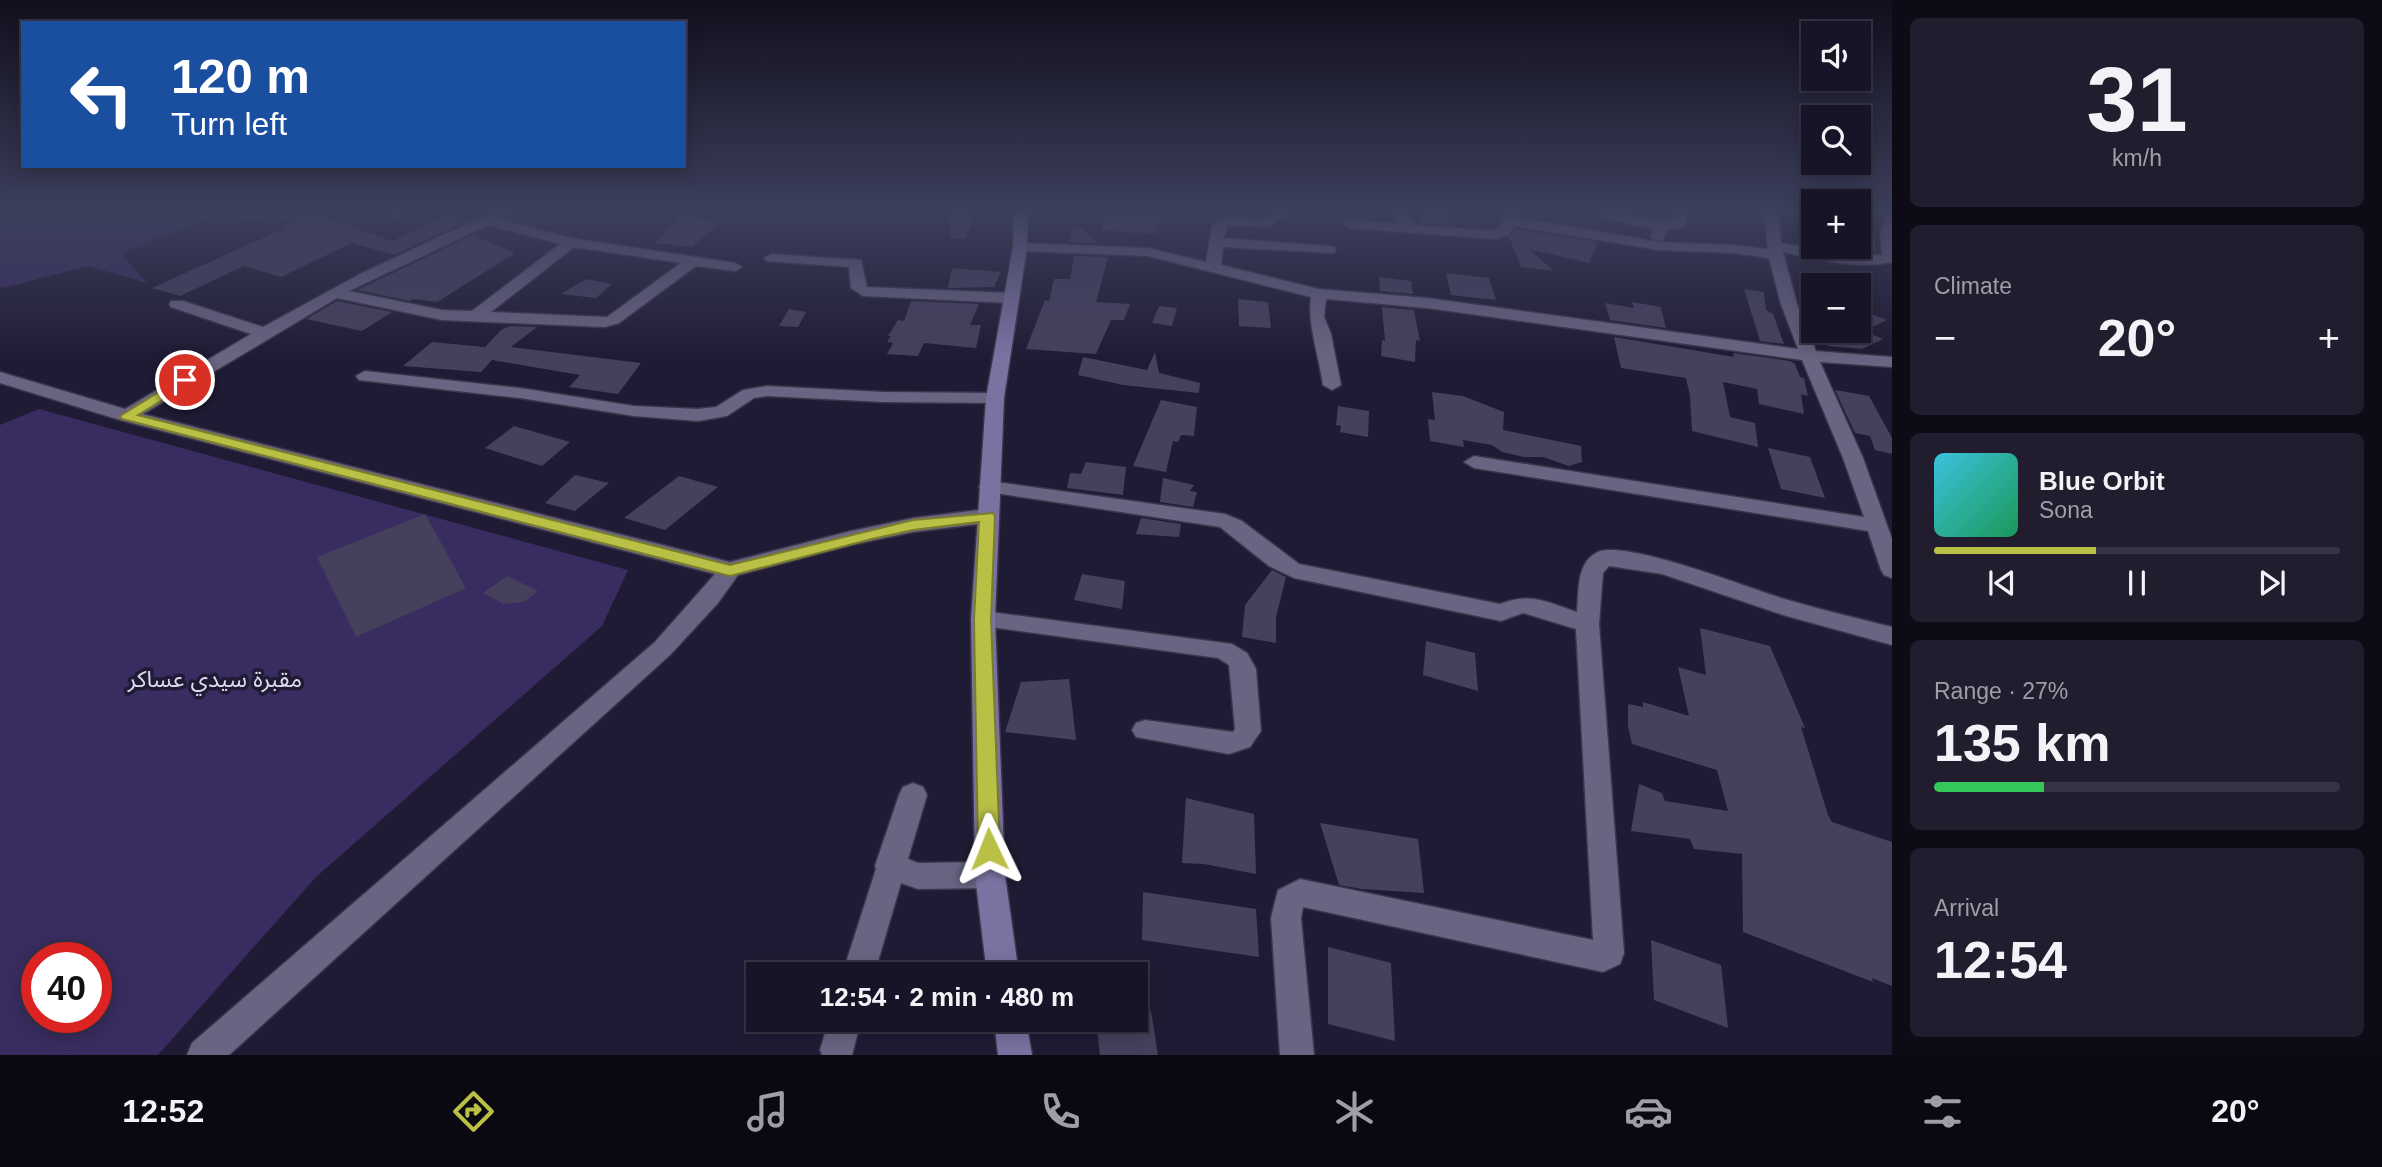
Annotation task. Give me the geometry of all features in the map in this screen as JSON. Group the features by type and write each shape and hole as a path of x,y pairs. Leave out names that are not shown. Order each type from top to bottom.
{"street":[{"path":"127,416 334,293 406,258"},
{"path":"478,315 550,258"},
{"path":"676,258 735,267"},
{"path":"775,258 856,263 859,288 863,291 1011,298"},
{"path":"1001,962 990,875 983,620 995,398 1018,258"},
{"path":"1175,258 1319,294 1427,303 1810,356 1892,362"},
{"path":"1213,267 1214,258"},
{"path":"1776,258 1810,356 1853,458 1892,570"},
{"path":"1843,258 1889,258"},
{"path":"334,293 442,315 610,321 694,261"},
{"path":"1319,294 1316,317 1323,334 1332,385"},
{"path":"177,304 264,333"},
{"path":"365,376 520,393 634,411 698,415 721,412 749,394 767,391 871,397 995,398"},
{"path":"0,377 127,416 730,570 888,530 987,516"},
{"path":"1474,462 1877,526"},
{"path":"989,487 1225,521 1242,529 1281,564 1294,570 1501,613 1521,605 1537,607 1587,624"},
{"path":"1297,1055 1286,918 1289,900 1300,893 1586,954 1603,957 1609,953 1587,624 1592,571 1603,558 1633,559 1694,576 1760,600 1892,636"},
{"path":"204,1055 663,648 710,597 730,570"},
{"path":"983,620 1224,650 1238,659 1244,669 1248,731 1241,740 1228,743 1145,730"},
{"path":"862,962 913,795"},
{"path":"889,866 918,876 990,875"},
{"path":"1012,1032 1015,1055"}],"green space":[{"path":"0,258 126,258 147,283 88,266 0,287"},
{"name":"مقبرة سيدي عساكر","path":"39,409 628,570 602,626 316,877 158,1055 0,1055 0,425"}],"building":[{"path":"218,258 320,258 281,277 244,266 180,296 152,288"},
{"path":"424,258 507,258 437,302 413,299 410,301 357,290"},
{"path":"1074,258 1108,258 1096,302 1130,304 1124,320 1111,320 1096,354 1026,349 1045,300 1049,301 1054,279 1070,279"},
{"path":"1517,258 1539,258 1554,271 1521,267"},
{"path":"1568,258 1591,258 1589,263"},
{"path":"952,268 1001,272 994,287 948,288"},
{"path":"1446,273 1489,278 1496,300 1451,295"},
{"path":"1379,277 1411,281 1413,294 1380,291"},
{"path":"586,279 612,284 596,298 561,294"},
{"path":"1744,289 1764,292 1766,310 1773,314 1784,344 1760,341"},
{"path":"1238,299 1268,302 1271,328 1239,326"},
{"path":"337,301 392,312 362,331 306,319"},
{"path":"911,301 979,304 970,325 981,325 976,348 924,343 918,356 887,354 893,343 887,342 891,336 888,336 898,320 904,321"},
{"path":"1632,302 1661,307 1666,328 1610,320 1605,303 1634,308"},
{"path":"1159,306 1177,308 1172,326 1152,323"},
{"path":"1382,307 1414,310 1420,341 1416,340 1415,362 1381,356 1382,340 1385,341"},
{"path":"789,309 806,312 798,327 779,326"},
{"path":"1871,314 1887,320 1871,328"},
{"path":"510,326 537,327 511,347 641,363 618,394 569,387 580,375 492,360 481,372 403,366 432,342 485,347 501,330"},
{"path":"1871,334 1883,339 1862,349 1828,346 1825,343 1871,343"},
{"path":"1614,337 1734,357 1733,353 1790,361 1795,364 1800,377 1804,378 1808,396 1801,394 1804,414 1759,404 1757,389 1723,382 1730,417 1755,423 1758,447 1692,431 1686,378 1621,368"},
{"path":"1155,352 1159,373 1200,383 1199,393 1123,385 1078,375 1083,357 1147,370"},
{"path":"1835,390 1869,396 1892,438 1892,454 1875,450 1870,436 1855,433"},
{"path":"1432,392 1463,396 1504,412 1503,430 1581,446 1582,462 1569,466 1543,457 1524,457 1502,452 1492,445 1463,440 1464,447 1430,441 1428,419 1435,420"},
{"path":"1161,400 1197,407 1194,436 1181,435 1178,442 1173,441 1166,472 1133,466"},
{"path":"1338,406 1369,411 1368,437 1340,432 1341,426 1336,425"},
{"path":"514,426 570,442 542,466 485,448"},
{"path":"1768,448 1810,457 1825,498 1781,489"},
{"path":"1086,462 1126,467 1123,495 1067,488 1070,473 1081,474"},
{"path":"575,475 609,483 575,511 545,503"},
{"path":"679,476 718,487 665,530 624,518"},
{"path":"1163,478 1194,485 1190,491 1197,492 1193,507 1160,502"},
{"path":"425,514 466,588 356,637 317,557"},
{"path":"1141,518 1181,524 1179,537 1136,534"},
{"path":"1272,570 1286,577 1276,617 1276,643 1242,637 1245,605"},
{"path":"1082,574 1125,581 1122,609 1074,600"},
{"path":"507,576 538,591 524,602 504,604 483,593"},
{"path":"1700,628 1770,646 1805,728 1801,727 1832,822 1892,842 1892,986 1872,978 1873,982 1743,932 1742,854 1694,849 1690,839 1631,831 1639,784 1662,793 1665,801 1728,811 1717,770 1632,744 1628,726 1628,704 1643,707 1643,702 1689,716 1678,667 1706,675"},
{"path":"1426,641 1475,653 1478,691 1423,675"},
{"path":"1069,679 1076,740 1005,732 1021,682"},
{"path":"1186,798 1254,814 1256,874 1204,864 1182,863"},
{"path":"1320,823 1418,839 1424,893 1339,885"},
{"path":"1143,892 1256,909 1259,957 1142,940"},
{"path":"1651,940 1721,965 1728,1028 1654,1000"},
{"path":"1328,947 1391,963 1395,1041 1328,1024"},
{"path":"1148,1011 1151,1011 1158,1055 1100,1055 1097,1032 1148,1032"}],"route":[{"path":"185,380 127,416 730,570 850,538 913,525 987,516 983,620 989,849"}]}
